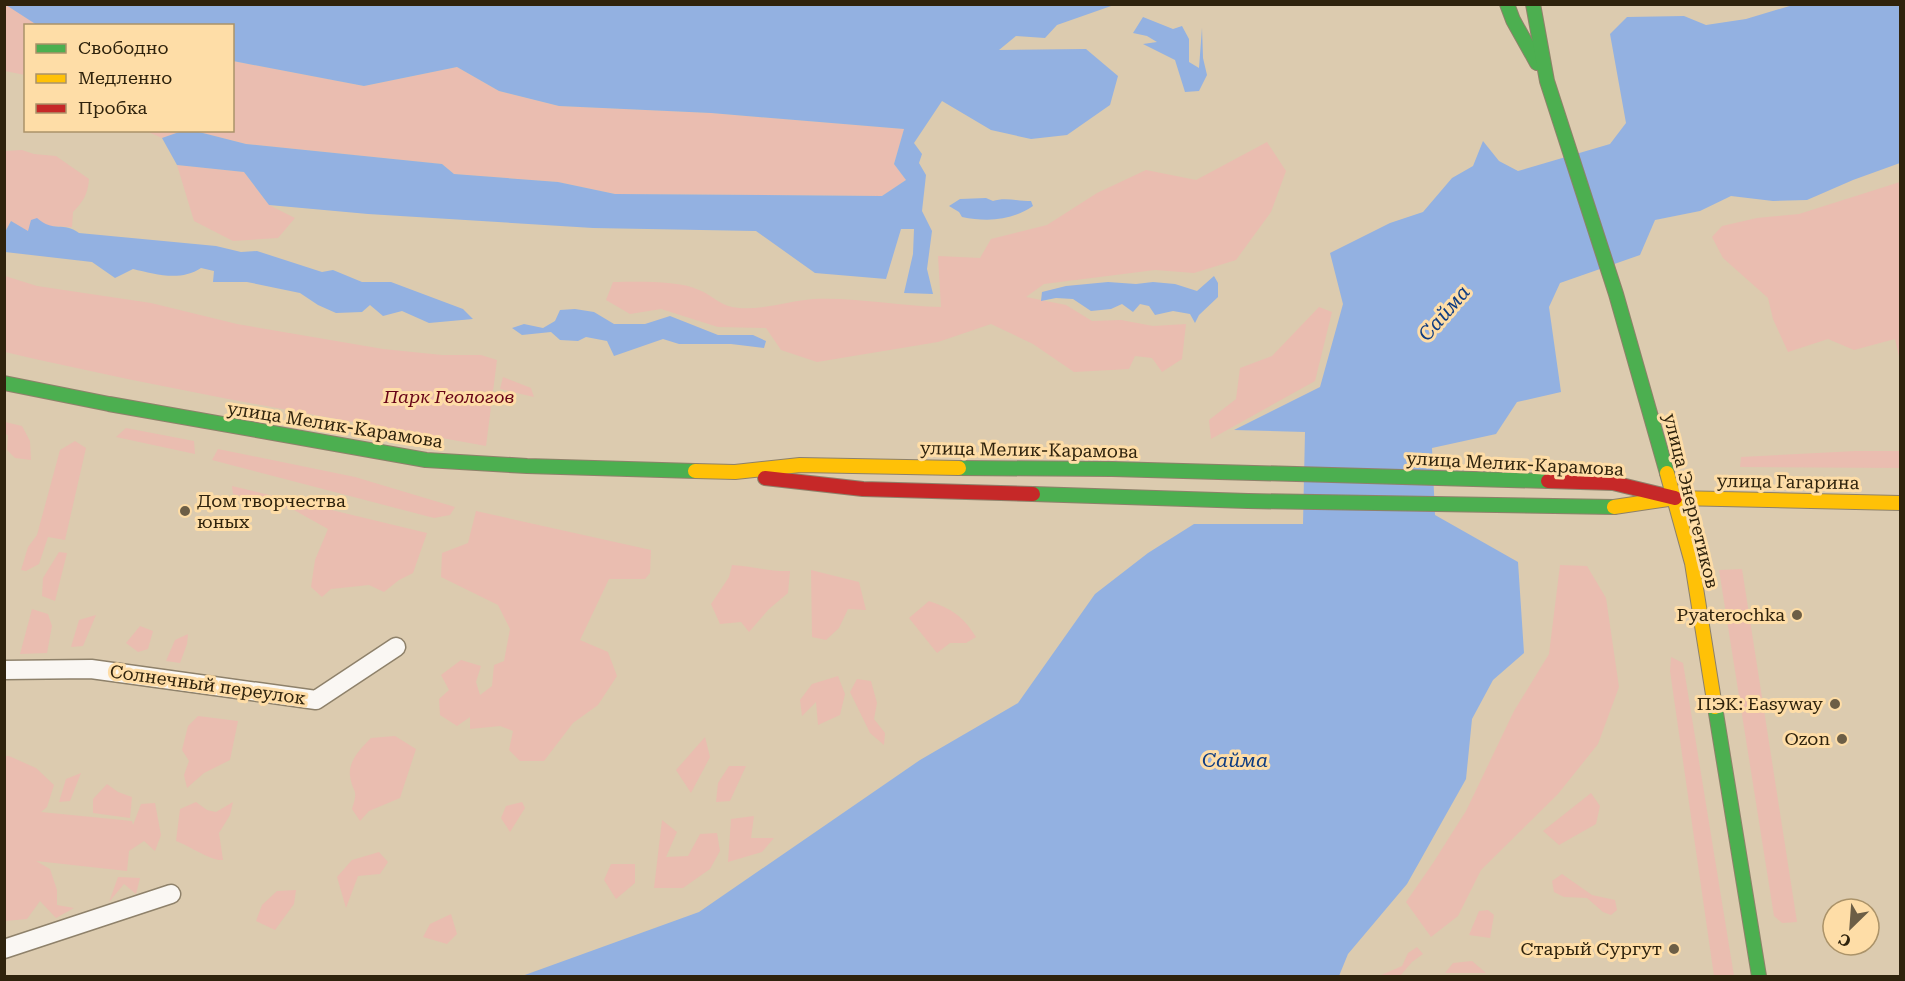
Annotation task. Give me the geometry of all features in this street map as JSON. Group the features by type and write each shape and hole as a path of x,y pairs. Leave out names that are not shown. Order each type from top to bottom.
{"main road":[{"name":"улица Энергетиков","path":"1507,4 1513,20 1547,81"},
{"name":"улица Энергетиков","path":"1533,4 1547,81 1616,294 1692,563 1759,976"},
{"name":"улица Мелик-Карамова","path":"4,383 217,424 379,453 426,459 574,469 735,472 800,465 852,465 1112,469 1613,483 1675,498"},
{"name":"улица Мелик-Карамова","path":"735,472 801,484 1105,498 1614,507 1675,498"},
{"name":"улица Гагарина","path":"1675,498 1900,503"}],"street":[{"name":"Солнечный переулок","path":"4,670 91,669 316,700 396,647"},
{"path":"4,949 171,894"}],"green space":[{"path":"6,4 36,24 24,24 24,75 5,71 4,5"},
{"path":"234,61 364,86 457,67 499,91 559,106 711,113 904,129 894,164 906,180 882,196 615,194 558,182 454,174 442,164 246,144 199,132 234,132"},
{"path":"148,132 179,132 162,138"},
{"path":"1267,142 1286,171 1271,212 1236,260 1194,273 1155,270 1044,284 1026,297 1066,305 1092,321 1121,320 1153,326 1186,324 1182,359 1162,372 1152,358 1135,356 1129,369 1074,372 1033,344 991,324 938,342 817,362 781,350 766,328 718,327 661,309 630,314 606,300 613,282 645,282 690,287 728,306 742,308 813,299 861,300 941,307 938,256 980,258 991,239 1047,225 1097,193 1146,170 1196,180"},
{"path":"22,150 34,154 56,156 89,179 84,197 73,212 72,227 46,226 28,232 11,221 5,232 4,151"},
{"path":"177,165 244,172 269,205 295,218 278,238 233,241 194,221"},
{"path":"1900,182 1900,361 1895,339 1854,350 1828,339 1788,352 1773,319 1768,298 1723,258 1712,237 1722,226 1757,218 1799,214"},
{"name":"Парк Геологов","path":"5,276 37,286 151,303 237,324 383,349 442,355 481,355 497,360 486,446 184,390 5,352"},
{"path":"1319,307 1332,312 1315,381 1211,439 1209,420 1236,399 1240,368 1272,356"},
{"path":"503,377 531,388 534,397 500,389"},
{"path":"5,422 22,426 30,441 31,460 15,458 7,450 8,435 5,434"},
{"path":"126,428 194,441 195,454 116,437"},
{"path":"75,441 86,448 65,540 48,537 39,564 26,571 21,570 28,547 37,535 60,450"},
{"path":"218,449 355,477 455,507 450,515 434,518 212,460"},
{"path":"1900,451 1900,468 1740,467 1741,457"},
{"path":"232,486 427,533 413,573 399,580 384,592 369,585 331,589 322,597 311,587 315,560 328,529 294,510 233,494"},
{"path":"476,511 651,550 650,573 645,579 609,579 580,640 608,652 617,676 598,705 573,723 544,761 520,761 509,750 513,731 500,726 470,729 470,717 457,726 440,715 439,699 449,690 441,675 461,660 481,666 476,682 480,695 492,686 494,665 504,661 510,629 498,605 441,577 442,553 468,543"},
{"path":"59,552 67,553 55,601 42,596 43,578"},
{"path":"732,565 790,571 788,593 769,609 749,632 741,622 720,624 711,604 729,577"},
{"path":"1560,565 1587,566 1606,598 1619,687 1598,744 1558,794 1481,870 1458,916 1431,937 1406,902 1466,811 1514,711 1549,654"},
{"path":"1742,569 1797,922 1782,923 1774,916 1719,570"},
{"path":"811,570 859,582 866,610 848,609 839,628 826,640 812,637"},
{"path":"929,601 956,614 976,637 966,643 950,643 937,653 909,618"},
{"path":"32,609 48,614 52,626 47,653 20,654"},
{"path":"96,615 83,646 71,647 79,620"},
{"path":"140,626 153,631 148,649 138,652 126,643"},
{"path":"188,634 180,663 166,661 175,640"},
{"path":"1671,657 1683,663 1734,976 1714,976 1670,671"},
{"path":"838,676 845,694 840,715 818,725 816,702 802,716 800,700 812,684"},
{"path":"857,679 871,681 877,703 874,719 885,733 884,745 870,733 850,692"},
{"path":"198,716 238,721 230,760 204,773 187,788 184,775 189,761 182,750 188,726"},
{"path":"395,736 416,749 400,798 369,811 360,821 352,809 355,794 350,770 353,760 371,738"},
{"path":"705,737 710,757 691,793 676,770"},
{"path":"5,756 36,768 54,785 47,807 41,812 132,821 133,825 141,804 155,803 161,835 155,851 144,841 129,851 127,871 36,861 50,869 57,890 57,905 74,908 56,918 40,901 27,919 5,921"},
{"path":"729,766 746,766 730,801 716,802 718,783"},
{"path":"81,773 70,801 59,802 66,779"},
{"path":"107,784 118,792 132,797 130,818 93,813 93,799"},
{"path":"1591,793 1600,806 1596,824 1559,845 1543,831"},
{"path":"196,802 207,810 216,812 233,802 230,815 219,833 223,860 206,856 176,841 180,809"},
{"path":"522,802 525,808 510,832 501,818 506,806"},
{"path":"754,816 751,838 774,838 762,852 728,862 731,819"},
{"path":"662,820 677,832 666,857 688,856 700,834 717,833 720,851 710,869 683,888 654,888"},
{"path":"379,852 388,862 380,874 358,876 346,908 337,877 352,860"},
{"path":"611,864 635,864 635,883 616,899 604,880"},
{"path":"1562,874 1592,895 1615,900 1617,910 1611,915 1603,912 1587,898 1564,897 1554,892 1552,881"},
{"path":"118,877 140,878 136,894 124,884 109,902"},
{"path":"296,890 294,904 275,930 256,921 262,905 277,891"},
{"path":"1488,910 1494,915 1490,938 1469,935 1479,911"},
{"path":"451,914 457,934 447,944 423,937 430,924"},
{"path":"1417,947 1423,954 1412,962 1400,976 1379,976 1402,966 1408,953"},
{"path":"1472,961 1486,973 1445,973 1453,963"}],"water":[{"path":"6,5 1114,5 1057,25 1045,38 1016,36 999,50 1086,49 1118,76 1110,105 1067,135 1031,139 991,130 942,101 914,143 922,154 919,163 926,175 922,211 932,231 927,269 933,294 904,293 913,254 914,229 901,229 886,279 815,273 756,231 593,228 368,214 269,205 244,172 177,165 162,138 179,132 199,132 246,144 442,164 454,174 558,182 615,194 882,196 906,180 894,164 904,129 711,113 559,106 499,91 457,67 364,86 234,61 234,24 35,24"},
{"name":"Сайма","path":"1793,5 1900,5 1900,163 1807,200 1773,201 1731,196 1700,211 1655,220 1640,255 1560,283 1549,307 1561,392 1517,402 1496,434 1432,448 1435,515 1518,562 1524,653 1493,680 1472,719 1466,779 1407,884 1348,954 1339,976 522,976 699,912 920,760 1018,703 1095,594 1148,553 1194,524 1303,524 1305,432 1234,430 1320,387 1343,304 1330,253 1390,223 1423,212 1452,178 1473,166 1483,141 1499,161 1518,171 1610,144 1626,123 1610,34 1627,17 1684,16 1706,25 1746,19"},
{"path":"1143,17 1173,29 1182,26 1189,39 1189,62 1199,68 1202,28 1203,58 1207,75 1199,91 1185,92 1175,60 1143,44 1157,42 1147,36 1133,33"},
{"path":"986,198 993,201 1006,199 1031,201 1033,206 1016,215 990,220 962,217 959,212 949,206 960,199"},
{"path":"37,218 48,225 68,228 79,233 216,246 241,252 257,251 322,272 333,270 362,282 391,282 463,309 473,319 429,323 402,311 383,316 370,305 362,312 336,313 300,293 247,282 213,282 214,271 201,268 176,276 133,269 115,278 92,262 5,252 5,232 11,221 28,231 31,220"},
{"path":"1214,276 1218,283 1218,297 1199,315 1195,323 1190,314 1173,311 1155,315 1149,306 1140,304 1133,312 1122,304 1111,309 1091,311 1073,299 1056,298 1041,301 1042,292 1066,286 1108,282 1175,284 1197,291"},
{"path":"575,309 594,312 614,324 645,324 670,316 718,335 753,335 766,341 764,348 731,344 679,344 663,339 614,356 607,341 586,337 578,341 560,340 551,332 522,335 512,328 524,324 543,328 555,321 560,310"}],"traffic: fast":[{"path":"1507,4 1513,20 1537,63"},
{"path":"1533,4 1547,81 1616,294 1667,473"},
{"path":"4,383 109,404 426,460 527,466 695,471"},
{"path":"959,468 1112,469 1548,481"},
{"path":"1033,494 1248,501 1614,507"},
{"path":"1715,707 1759,976"}],"traffic: slow":[{"path":"695,471 735,472 800,465 959,468"},
{"path":"1667,473 1692,563 1715,707"},
{"path":"1614,507 1675,498 1900,503"}],"traffic: jam":[{"path":"765,478 863,489 1033,494"},
{"path":"1548,481 1613,483 1675,498"}],"place":[{"name":"Дом творчества юных","path":"185,511"},
{"name":"Pyaterochka","path":"1797,615"},
{"name":"ПЭК: Easyway","path":"1835,704"},
{"name":"Ozon","path":"1842,739"},
{"name":"Старый Сургут","path":"1674,949"}]}
